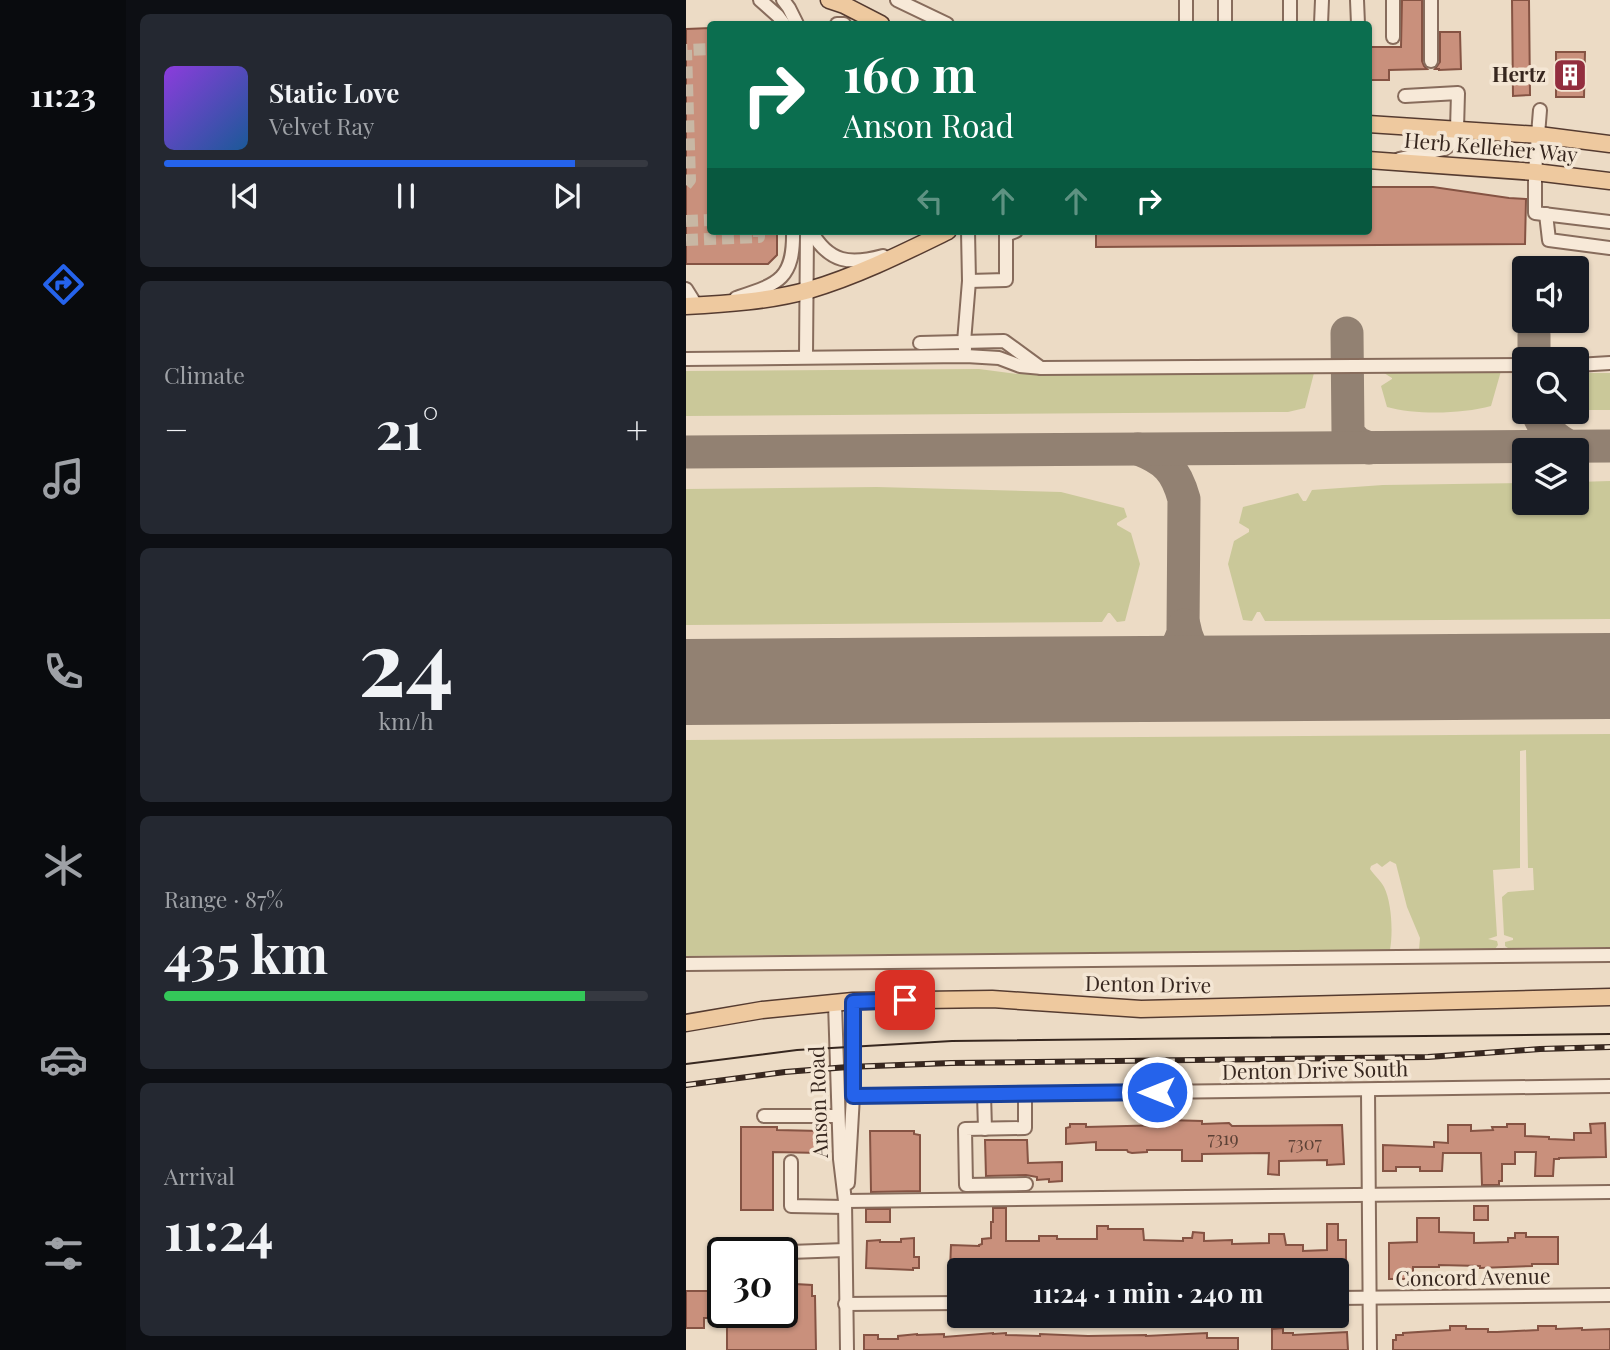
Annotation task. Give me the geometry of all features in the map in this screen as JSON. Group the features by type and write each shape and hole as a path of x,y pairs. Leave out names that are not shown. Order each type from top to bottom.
{"main road":[{"path":"837,2 875,21"},
{"name":"Herb Kelleher Way","path":"1372,124 1539,135 1610,144"},
{"name":"Herb Kelleher Way","path":"1372,160 1535,172 1610,181"},
{"path":"691,305 782,296 807,290 837,281 940,235"},
{"name":"Denton Drive","path":"686,1023 762,1010 853,1002 992,999 1141,1009 1610,997"}],"street":[{"path":"760,0 781,21"},
{"path":"783,0 796,21"},
{"path":"897,0 941,21"},
{"path":"1186,0 1186,21"},
{"path":"1225,0 1225,21"},
{"path":"1290,0 1290,21"},
{"path":"1321,21 1322,0"},
{"path":"1357,0 1358,21"},
{"path":"1393,0 1393,37"},
{"path":"1431,0 1431,61"},
{"path":"1395,160 1444,149 1454,142 1457,129 1458,93 1405,96"},
{"path":"1540,110 1535,213 1610,222"},
{"path":"1546,214 1549,240 1610,248"},
{"path":"723,303 767,288 781,279 790,264 793,235"},
{"path":"806,357 810,235"},
{"path":"813,235 821,247 846,261 866,261 911,249"},
{"path":"965,356 968,235"},
{"path":"969,281 1006,280 1006,235"},
{"path":"686,289 691,305"},
{"path":"920,343 1004,341 1042,368"},
{"path":"686,359 965,356 999,358 1020,366 1042,368 1512,365"},
{"path":"1589,364 1610,363"},
{"path":"686,964 1610,955"},
{"name":"Anson Road","path":"845,1204 849,1180 853,1096 853,1002"},
{"name":"Anson Road","path":"835,1003 840,1159 845,1204 847,1350"},
{"name":"Denton Drive South","path":"853,1096 1610,1086"},
{"path":"1368,1090 1370,1350"},
{"path":"984,1094 985,1129"},
{"path":"1025,1094 1026,1128 965,1129 966,1185 1026,1184"},
{"path":"764,1116 838,1116"},
{"path":"791,1162 791,1206 1610,1192"},
{"path":"798,1252 845,1250"},
{"name":"Concord Avenue","path":"1349,1298 1610,1295"},
{"path":"845,1304 947,1303"}],"shaded area":[{"path":"979,369 1017,374 1314,373 1305,408 1288,412 686,416 686,371"},
{"path":"1501,371 1491,406 1467,411 1439,413 1387,407 1381,386 1392,379 1384,373"},
{"path":"1589,373 1610,373 1610,410 1589,410"},
{"path":"1610,481 1610,619 1265,621 1260,612 1257,612 1252,621 1243,620 1228,564 1234,541 1249,532 1249,529 1239,523 1243,507 1298,493 1303,501 1306,501 1312,490 1383,485 1512,483 1512,515 1589,515 1589,482"},
{"path":"877,487 1061,492 1124,508 1127,517 1117,525 1131,533 1140,564 1125,621 1117,622 1108,613 1102,622 686,625 686,489"},
{"path":"1610,734 1610,947 1505,946 1505,942 1513,938 1504,935 1502,897 1508,892 1534,890 1533,868 1528,868 1526,750 1520,751 1520,868 1493,870 1497,936 1488,939 1497,941 1495,949 1419,950 1420,938 1407,907 1396,864 1390,861 1382,867 1377,863 1370,869 1383,885 1389,901 1392,927 1390,950 686,956 686,740"}],"building":[{"path":"1402,0 1422,0 1422,61 1427,69 1389,70 1389,80 1372,80 1372,47 1401,47"},
{"path":"1512,0 1529,0 1530,95 1513,96"},
{"path":"707,28 707,235 777,235 777,255 768,264 686,264 686,29"},
{"path":"1440,32 1460,32 1461,69 1435,69 1440,62"},
{"name":"Hertz","path":"1556,52 1585,52 1584,97 1556,97"},
{"path":"1372,187 1433,187 1526,199 1525,244 1096,247 1096,235 1372,235"},
{"path":"1167,1120 1202,1121 1202,1124 1229,1123 1232,1126 1342,1125 1344,1164 1327,1165 1327,1160 1279,1161 1279,1175 1268,1174 1269,1153 1202,1154 1202,1161 1182,1161 1182,1150 1132,1153 1127,1150 1096,1150 1096,1142 1066,1144 1066,1128 1070,1127 1070,1124 1086,1124 1086,1127 1167,1125"},
{"path":"1605,1123 1606,1157 1554,1159 1553,1176 1535,1176 1536,1152 1515,1152 1515,1164 1502,1164 1502,1181 1499,1181 1499,1185 1482,1185 1481,1153 1443,1153 1442,1171 1396,1167 1396,1171 1383,1171 1383,1145 1434,1147 1434,1142 1448,1143 1448,1125 1471,1125 1471,1131 1493,1130 1492,1127 1507,1127 1507,1124 1525,1124 1525,1136 1574,1140 1574,1133 1591,1133 1590,1124"},
{"path":"741,1127 820,1131 820,1153 773,1152 773,1210 741,1210"},
{"path":"870,1131 914,1131 914,1134 920,1135 920,1191 871,1192"},
{"path":"985,1140 1027,1140 1028,1163 1062,1162 1062,1181 1037,1180 1037,1177 1026,1175 986,1176"},
{"path":"1474,1206 1488,1206 1488,1220 1474,1220"},
{"path":"993,1208 1006,1208 1006,1241 1039,1241 1039,1236 1097,1239 1097,1226 1108,1226 1108,1229 1143,1229 1144,1240 1183,1241 1183,1238 1192,1238 1193,1232 1204,1233 1204,1241 1232,1240 1232,1244 1269,1243 1269,1234 1284,1234 1286,1245 1303,1245 1303,1251 1327,1250 1327,1224 1338,1224 1338,1240 1346,1240 1346,1258 950,1258 951,1245 979,1246 982,1239 991,1238"},
{"path":"866,1209 890,1209 890,1222 866,1222"},
{"path":"1417,1218 1439,1218 1439,1232 1474,1233 1474,1243 1508,1242 1508,1238 1515,1238 1515,1233 1526,1233 1526,1237 1558,1237 1558,1264 1480,1268 1439,1265 1413,1267 1413,1279 1389,1279 1389,1243 1417,1242"},
{"path":"914,1238 914,1257 919,1257 919,1268 866,1268 867,1241 901,1242 901,1239"},
{"path":"798,1284 812,1285 812,1296 815,1296 816,1350 727,1350 727,1328 798,1328"},
{"path":"686,1291 707,1291 707,1318 704,1318 704,1328 686,1328"},
{"path":"1450,1326 1488,1329 1488,1332 1538,1330 1538,1326 1556,1326 1556,1329 1610,1329 1610,1350 1393,1350 1396,1335 1450,1330"},
{"path":"1283,1328 1283,1333 1293,1335 1347,1332 1348,1350 1272,1350 1272,1329"},
{"path":"993,1333 1146,1336 1207,1333 1207,1338 1238,1338 1238,1350 864,1350 864,1335 878,1335 878,1339 898,1339 898,1336 917,1334 944,1334 944,1337"}],"taxiway":[{"path":"1347,333 1348,433 1357,443 1369,448"},
{"path":"1534,335 1534,347"},
{"path":"1543,424 1556,438"},
{"path":"686,452 1610,446"},
{"path":"1138,449 1156,457 1168,467 1177,480 1184,499 1183,633 1167,660 1141,679"},
{"path":"1184,625 1190,645 1201,660 1209,667 1236,678"}],"runway":[{"path":"686,682 1610,676"}],"tunnel":[{"path":"686,50 707,49"},
{"path":"686,50 690,180 686,185"},
{"path":"686,221 707,220"},
{"path":"686,240 759,235"}],"tram line":[{"path":"686,1064 797,1050 952,1041 1610,1034"}],"railway":[{"path":"686,1085 848,1067 951,1063 1428,1057 1610,1047"}],"place":[{"name":"Hertz","path":"1570,75"}],"route":[{"path":"905,1000 853,1002 853,1096 1157,1092"}]}
